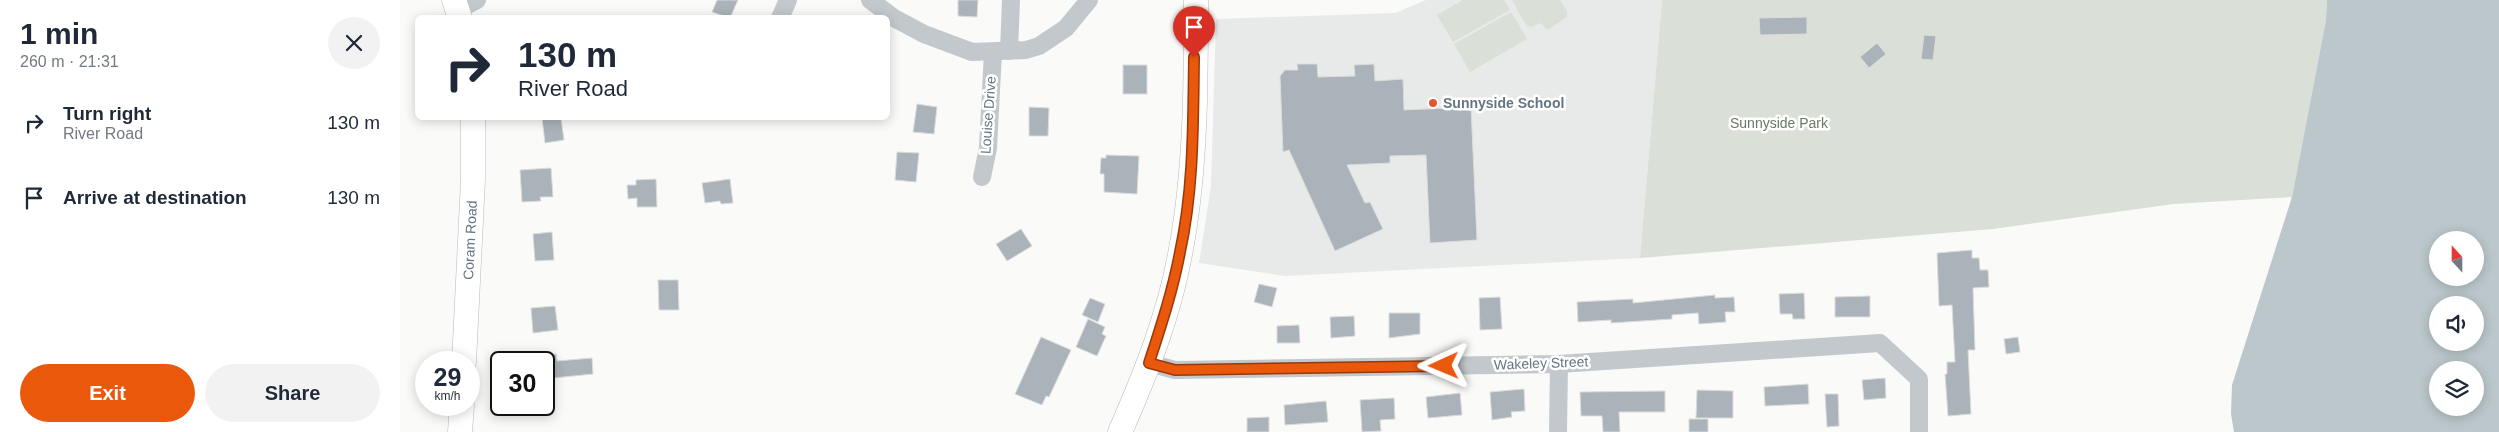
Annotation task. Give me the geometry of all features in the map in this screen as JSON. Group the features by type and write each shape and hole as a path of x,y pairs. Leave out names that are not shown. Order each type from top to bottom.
{"main road":[{"path":"1120,432 1149,363 1169,303 1187,213 1191,164 1196,0"},
{"name":"Coram Road","path":"465,351 473,180 473,120"},
{"path":"460,432 461,416"}],"street":[{"path":"781,15 788,0"},
{"path":"870,0 894,18 924,34 972,52 1026,50 1050,40 1066,28 1089,0"},
{"name":"Louise Drive","path":"982,177 1010,0"},
{"name":"Wakeley Street","path":"1149,363 1175,370 1559,364 1880,342 1919,379 1919,432"},
{"path":"1558,432 1559,364"}],"shaded area":[{"name":"Sunnyside School","path":"1426,0 1662,0 1640,258 1285,276 1199,263 1211,186 1216,19 1395,13"},
{"path":"2327,0 2499,0 2499,432 2234,432 2231,414 2232,385 2292,197 2326,20"}],"green space":[{"path":"1463,0 1504,0 1510,10 1453,42 1437,15"},
{"path":"1512,0 1560,0 1567,11 1567,17 1547,30 1541,23 1531,27 1526,25"},
{"name":"Sunnyside Park","path":"1662,0 2327,0 2326,20 2292,197 2174,204 1993,229 1640,258"},
{"path":"1511,12 1527,39 1470,72 1454,44"}],"building":[{"path":"717,0 738,0 731,15 721,15 712,12"},
{"path":"958,0 978,0 977,17 958,16"},
{"path":"1807,17 1807,34 1760,35 1759,18"},
{"path":"1924,35 1936,36 1933,60 1921,59"},
{"path":"1877,43 1886,54 1869,68 1860,57"},
{"path":"1297,64 1317,64 1318,77 1355,76 1354,65 1374,64 1375,81 1403,79 1404,110 1471,107 1477,240 1430,243 1426,155 1390,156 1390,163 1347,165 1365,203 1370,202 1383,229 1335,251 1289,150 1283,152 1280,76 1285,70 1298,70"},
{"path":"1123,65 1147,65 1147,94 1123,94"},
{"path":"917,104 937,107 934,134 913,132"},
{"path":"1029,107 1049,108 1048,136 1029,136"},
{"path":"542,120 561,120 564,140 545,143"},
{"path":"897,152 919,153 916,182 895,180"},
{"path":"1106,155 1139,156 1137,194 1104,192 1104,174 1100,174 1101,158 1106,158"},
{"path":"551,168 553,197 540,197 541,201 522,202 520,170"},
{"path":"656,179 657,207 637,207 637,198 628,199 627,185 636,185 636,180"},
{"path":"730,179 733,203 721,204 720,201 705,203 702,183"},
{"path":"1021,229 1032,246 1007,261 996,244"},
{"path":"552,232 554,260 535,261 533,234"},
{"path":"1972,250 1972,258 1979,258 1980,270 1988,270 1989,287 1973,288 1975,350 1968,350 1971,414 1948,416 1945,374 1947,374 1947,362 1955,362 1952,305 1939,306 1937,253"},
{"path":"658,280 678,280 679,310 659,310"},
{"path":"1259,284 1277,288 1272,307 1254,302"},
{"path":"1804,293 1805,319 1793,319 1792,314 1780,314 1779,294"},
{"path":"1715,295 1715,298 1734,297 1735,312 1725,312 1726,322 1699,324 1698,313 1672,315 1672,319 1611,323 1611,320 1578,322 1577,302 1633,299 1633,303"},
{"path":"1870,296 1870,317 1835,317 1835,297"},
{"path":"1500,297 1502,329 1480,330 1479,298"},
{"path":"1090,298 1105,304 1098,322 1082,315"},
{"path":"555,306 558,330 533,333 531,308"},
{"path":"1389,313 1420,313 1420,334 1389,338"},
{"path":"1354,316 1355,336 1331,338 1330,317"},
{"path":"1088,319 1105,327 1102,334 1106,336 1097,356 1076,347"},
{"path":"1299,325 1300,343 1277,343 1277,326"},
{"path":"1041,337 1071,350 1049,397 1046,396 1042,405 1015,394"},
{"path":"2018,337 2020,352 2006,354 2004,339"},
{"path":"555,354 557,361 592,358 593,374 555,378"},
{"path":"1885,378 1886,398 1864,400 1862,380"},
{"path":"1808,384 1809,404 1765,406 1764,387"},
{"path":"1524,389 1525,411 1511,412 1512,417 1492,420 1490,392"},
{"path":"1697,390 1733,391 1733,418 1696,418"},
{"path":"1665,391 1665,412 1619,412 1620,432 1603,432 1602,416 1581,416 1580,392"},
{"path":"1460,393 1462,415 1428,418 1426,397"},
{"path":"1825,394 1838,394 1839,426 1827,427"},
{"path":"1394,398 1395,419 1380,420 1381,431 1362,432 1360,400"},
{"path":"1326,401 1328,422 1285,425 1284,405"},
{"path":"1269,417 1269,432 1247,432 1247,418"},
{"path":"1689,419 1708,419 1708,432 1689,432"}],"place":[{"name":"Sunnyside School","path":"1433,103"}],"route":[{"path":"1194,57 1191,164 1187,213 1181,251 1169,303 1149,363 1175,370 1444,366"}]}
